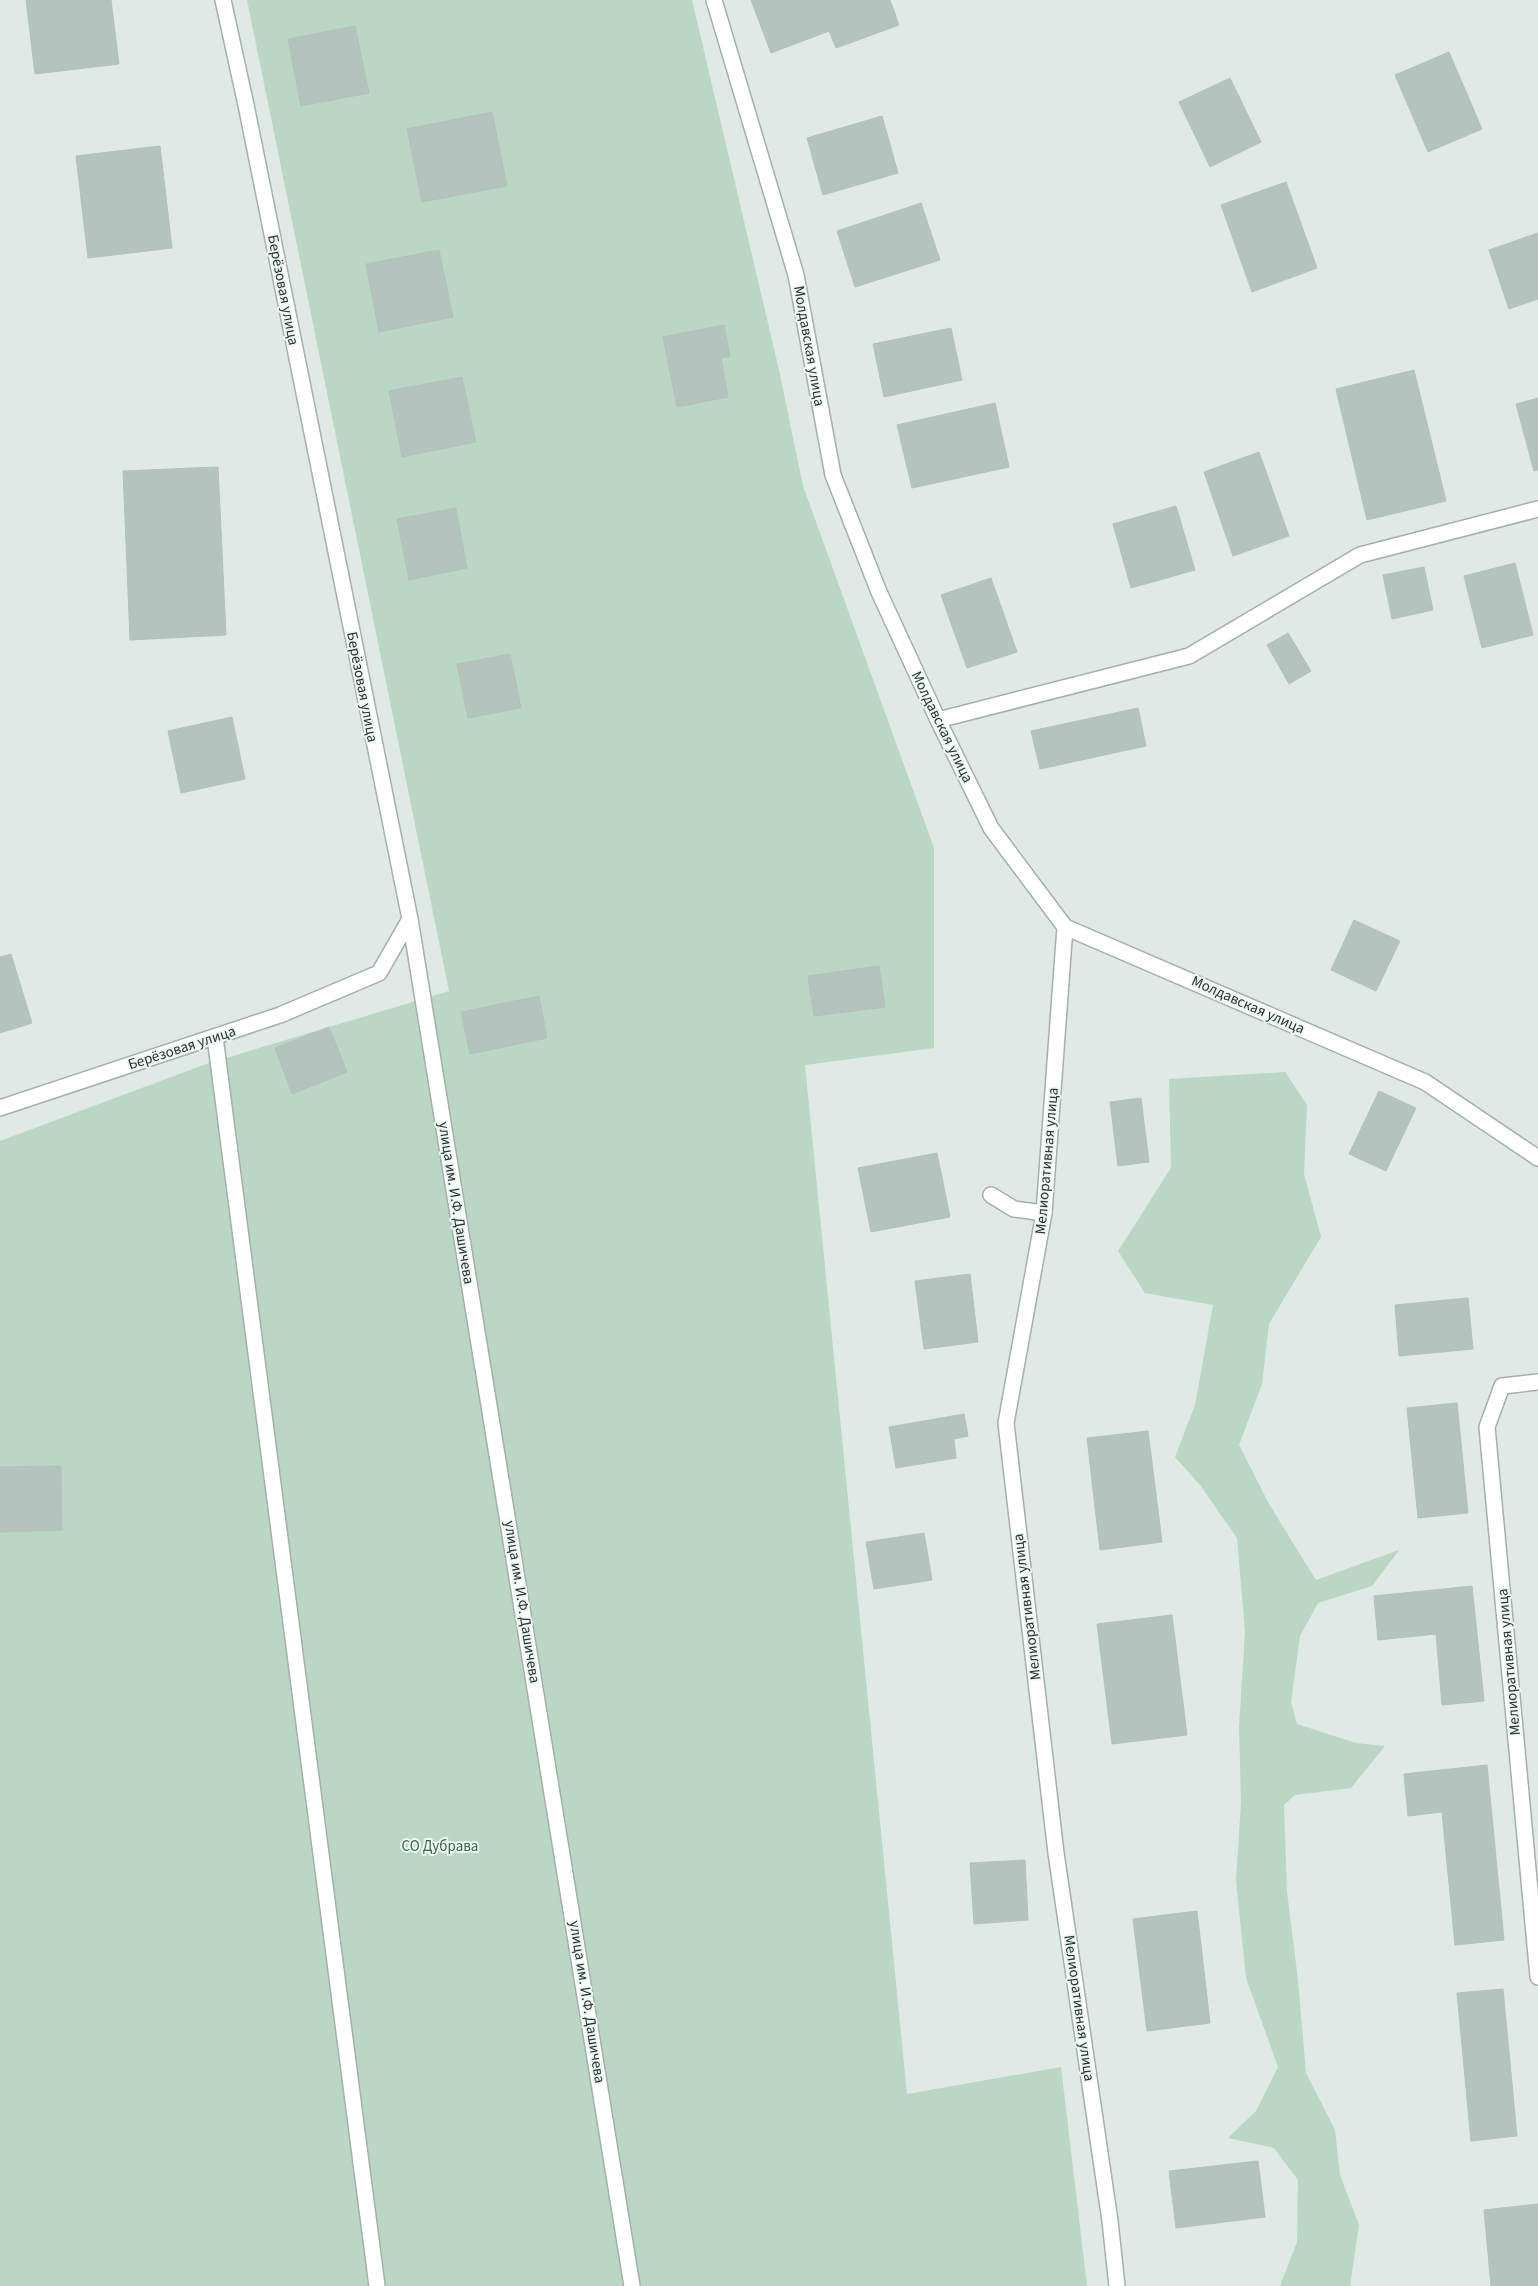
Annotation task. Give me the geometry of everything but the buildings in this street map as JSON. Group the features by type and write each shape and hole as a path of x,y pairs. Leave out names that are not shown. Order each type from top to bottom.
{"street":[{"name":"Берёзовая улица","path":"0,1108 280,1015 379,973 410,919 246,105 223,0"},
{"name":"Молдавская улица","path":"714,0 796,275 833,475 879,592 938,720 991,828 1065,927 1425,1082 1538,1158"},
{"path":"938,720 1189,656 1360,555 1538,509"},
{"name":"улица им. И.Ф. Дашичева","path":"410,919 632,2286"},
{"name":"Мелиоративная улица","path":"1065,927 1044,1213 1006,1423 1056,1853 1118,2286"},
{"path":"215,1036 378,2286"},
{"path":"991,1195 1014,1208 1044,1213"},
{"name":"Мелиоративная улица","path":"1538,1382 1502,1386 1486,1427 1538,1976"}],"green space":[{"name":"СО Дубрава","path":"247,0 692,0 779,370 803,486 934,848 934,1048 805,1065 907,2094 1061,2067 1087,2286 0,2286 0,1141 206,1064 449,991"},
{"path":"1285,1072 1307,1105 1304,1174 1321,1237 1269,1324 1262,1384 1239,1445 1269,1504 1316,1580 1399,1550 1372,1586 1318,1603 1300,1636 1291,1702 1297,1724 1356,1743 1385,1746 1351,1788 1295,1795 1284,1805 1287,1892 1298,1980 1306,2073 1335,2130 1340,2175 1359,2225 1350,2286 1280,2286 1297,2242 1298,2180 1274,2148 1228,2138 1256,2111 1278,2067 1246,1978 1236,1881 1241,1802 1239,1727 1245,1632 1237,1538 1200,1485 1175,1457 1195,1405 1213,1305 1145,1293 1118,1251 1171,1168 1169,1079"}]}
